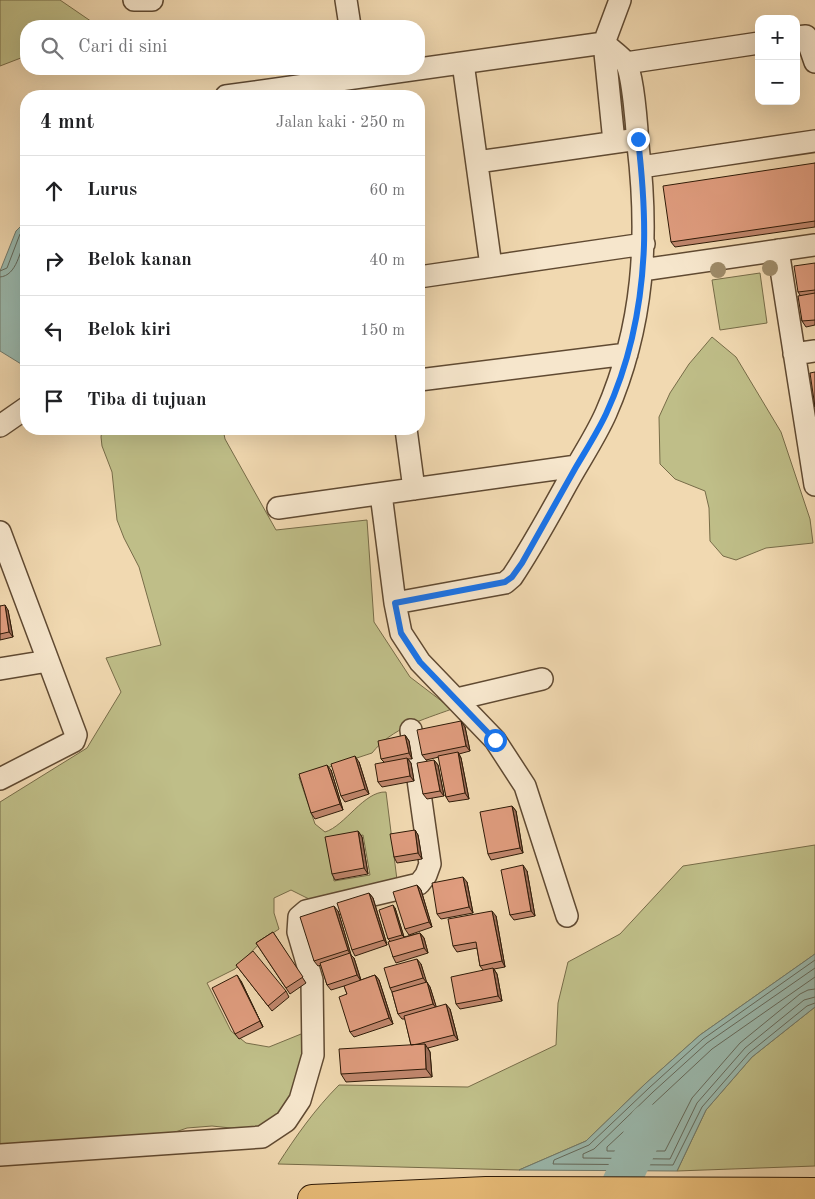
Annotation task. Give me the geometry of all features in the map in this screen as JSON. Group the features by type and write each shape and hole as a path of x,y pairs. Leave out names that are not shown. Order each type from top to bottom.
{"highway":[{"path":"312,1199 486,1191 808,1192"}],"street":[{"path":"134,0 152,0"},
{"path":"346,0 349,20"},
{"path":"614,142 604,43 620,0"},
{"path":"800,37 806,36 815,62"},
{"path":"425,69 604,43"},
{"path":"395,603 505,582 512,577 522,563 606,414 628,354 642,270 644,244 641,168 630,78 626,63 604,43"},
{"path":"626,63 755,44"},
{"path":"463,63 491,266"},
{"path":"288,90 392,75"},
{"path":"477,162 638,139"},
{"path":"641,168 815,141"},
{"path":"425,276 644,244"},
{"path":"642,270 815,244"},
{"path":"778,250 812,454 815,485"},
{"path":"794,354 815,351"},
{"path":"425,379 628,354"},
{"path":"0,426 20,412"},
{"path":"407,435 414,489"},
{"path":"278,508 577,466"},
{"path":"381,494 395,603 401,633 420,662 495,740 525,786 567,916"},
{"path":"0,532 4,556 48,661 76,735 74,741 0,779"},
{"path":"0,669 48,661"},
{"path":"457,699 542,679"},
{"path":"0,1156 262,1137 286,1121 300,1100 313,1055 312,980 298,932 299,917 306,911 419,884 426,875 430,864 411,730"}],"shaded area":[{"path":"0,0 60,0 89,20 20,20 20,58 0,66"},
{"path":"760,273 767,323 720,330 712,280"},
{"path":"712,337 736,357 781,432 810,519 813,543 766,548 736,560 723,556 710,541 709,508 705,491 675,479 660,464 659,417 670,393 689,364"},
{"path":"101,435 224,435 276,530 367,520 374,622 410,677 452,709 398,731 380,744 372,753 299,777 315,824 325,832 340,823 370,797 386,792 397,880 311,900 291,890 274,898 274,913 279,929 264,939 235,969 207,983 231,1031 246,1043 269,1047 306,1032 303,1059 288,1101 271,1121 249,1130 212,1126 187,1128 161,1137 0,1147 0,802 87,748 121,692 106,658 161,645 139,567 117,520 112,472 102,446","holes":["363,835 370,875 334,881 328,841"]},
{"path":"815,845 815,954 700,1035 645,1084 586,1141 519,1170 278,1164 306,1123 339,1085 468,1087 556,1045 558,1003 568,962 620,934 683,866"},
{"path":"815,1007 815,1166 677,1171 706,1110 752,1057"}],"water":[{"path":"20,227 20,363 0,351 0,271 16,231"},
{"path":"815,954 815,1007 752,1057 706,1110 677,1171 519,1170 586,1141 645,1084 700,1035"}],"building":[{"path":"815,163 815,221 671,242 663,186"},
{"path":"815,263 815,290 798,292 794,266"},
{"path":"815,293 815,320 802,321 798,296"},
{"path":"815,372 815,407 810,373"},
{"path":"5,605 9,632 0,634 0,606"},
{"path":"461,721 466,746 422,755 417,730"},
{"path":"405,735 409,753 381,759 378,741"},
{"path":"458,752 465,793 446,797 438,756"},
{"path":"355,756 365,789 341,796 331,764"},
{"path":"407,758 410,776 378,782 375,764"},
{"path":"434,760 440,791 423,794 417,763"},
{"path":"327,765 340,804 311,813 299,774"},
{"path":"512,806 520,848 488,854 480,812"},
{"path":"415,830 418,853 394,857 390,834"},
{"path":"358,831 364,868 332,874 325,837"},
{"path":"523,865 531,911 510,915 501,870"},
{"path":"463,877 469,907 437,914 432,883"},
{"path":"417,885 429,922 405,929 393,892"},
{"path":"369,893 384,940 352,950 337,903"},
{"path":"393,905 402,935 388,939 379,910"},
{"path":"334,906 348,950 314,961 300,917"},
{"path":"492,911 502,961 480,966 476,942 453,946 448,919"},
{"path":"273,932 303,977 286,988 256,943"},
{"path":"420,933 424,948 393,957 388,942"},
{"path":"253,951 286,991 268,1006 236,965"},
{"path":"350,953 357,975 327,985 320,963"},
{"path":"417,959 423,978 390,988 384,968"},
{"path":"493,968 498,996 456,1004 451,977"},
{"path":"237,975 260,1021 235,1034 212,988"},
{"path":"375,975 389,1018 350,1032 339,997 347,994 344,986"},
{"path":"427,982 433,1004 398,1014 392,992"},
{"path":"446,1004 454,1035 411,1045 404,1016"},
{"path":"425,1044 426,1069 341,1074 339,1049"}],"waterway":[{"path":"614,1199 648,1123"}],"route":[{"path":"495,740 420,662 401,633 395,603 505,582 512,577 522,563 606,414 628,354 642,270 644,225 638,139"}]}
